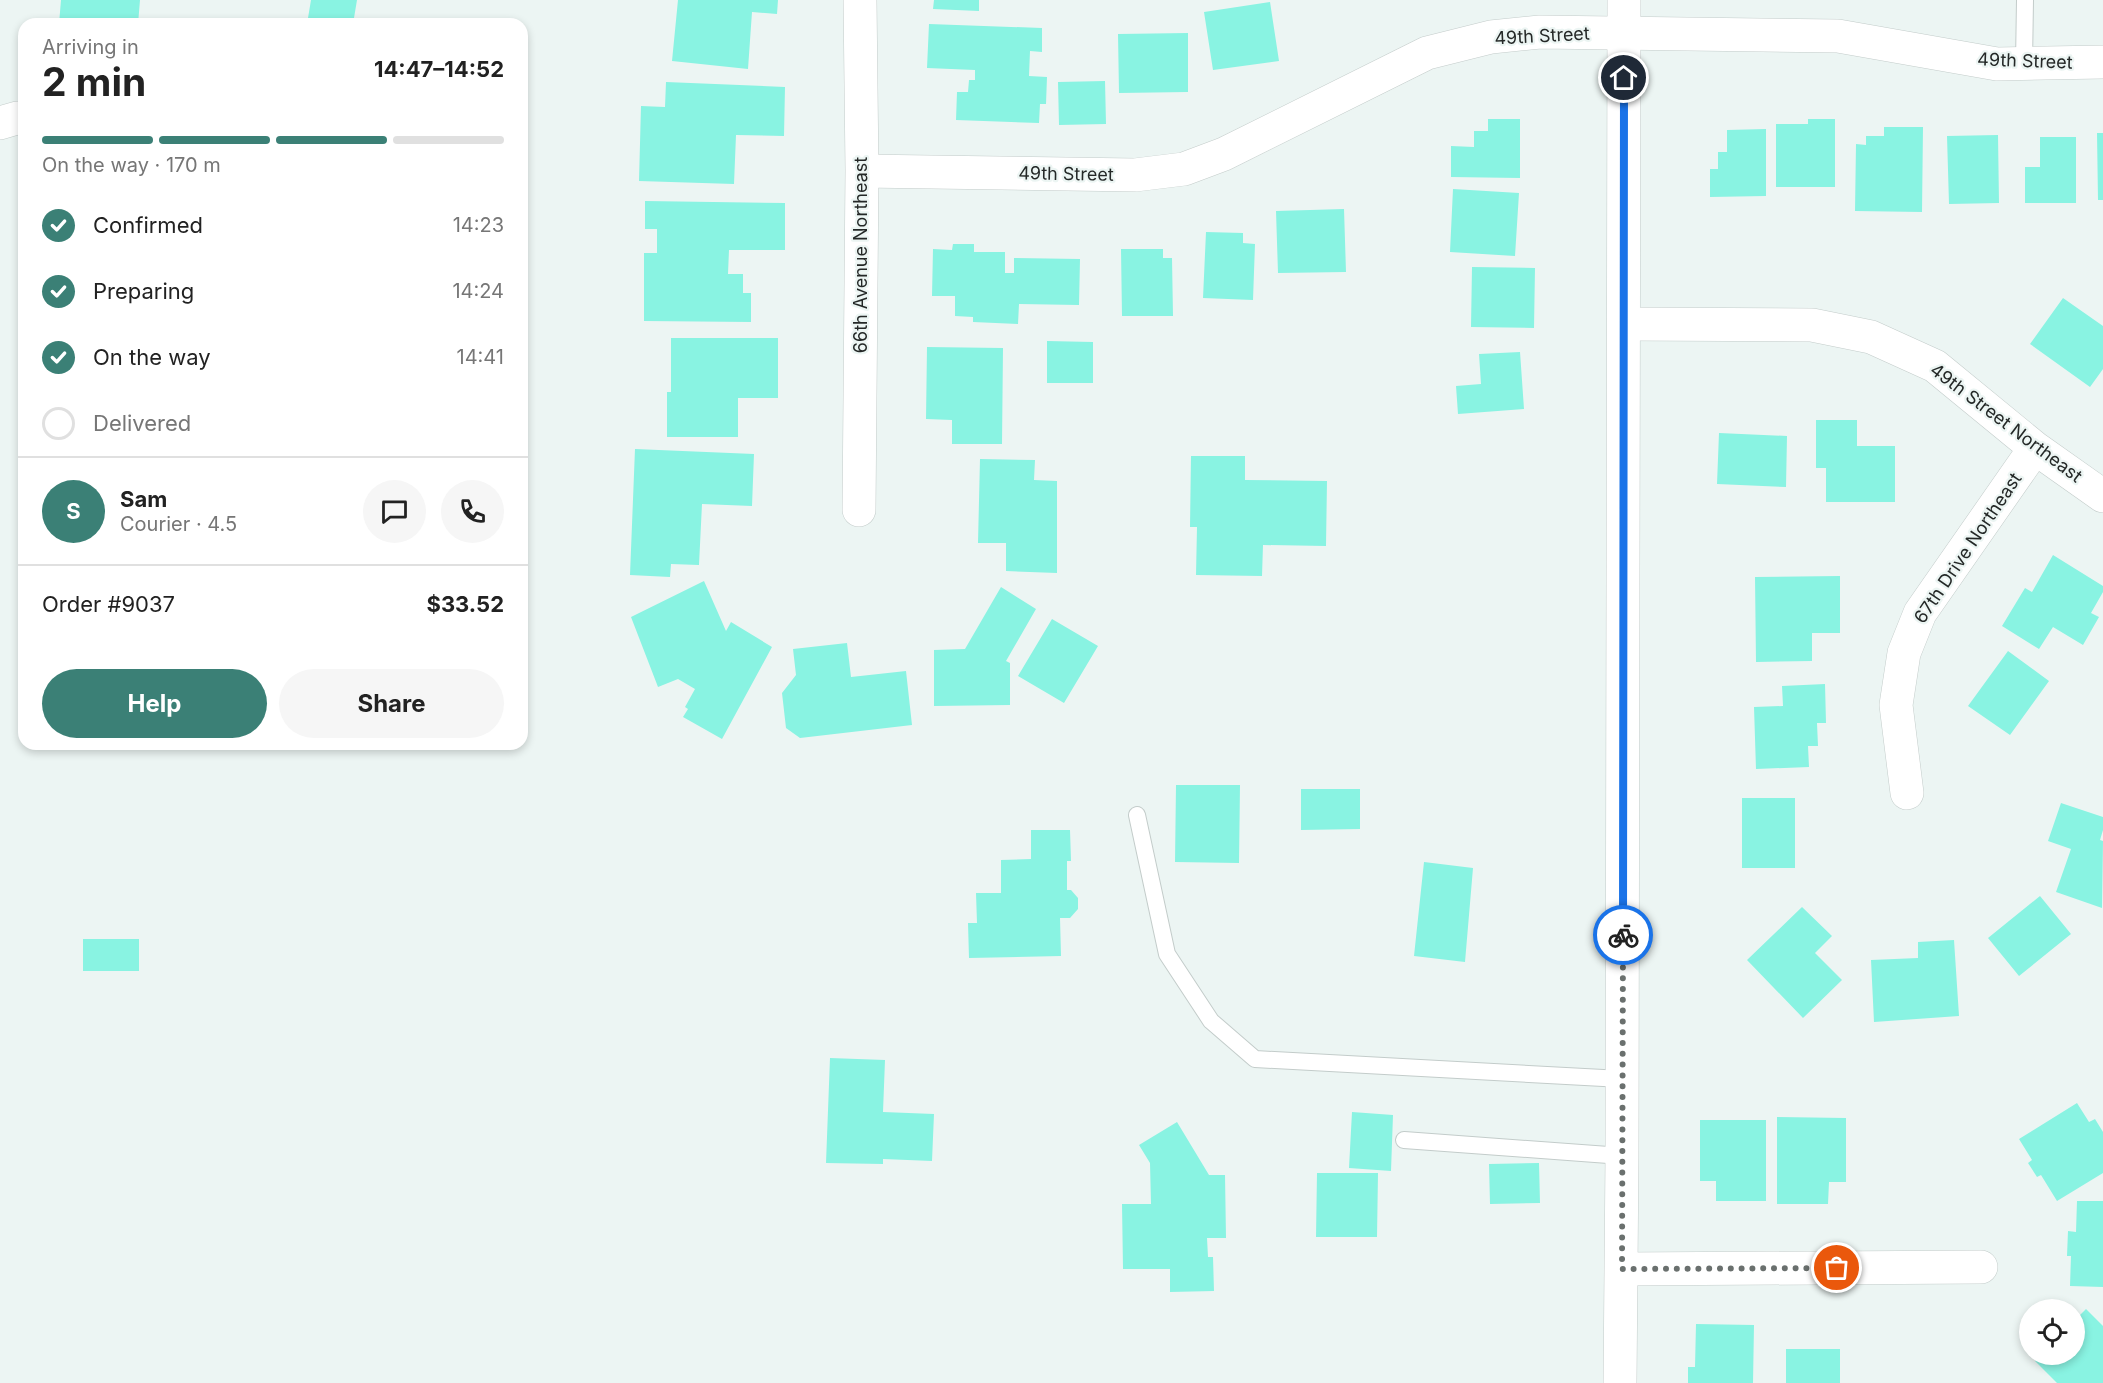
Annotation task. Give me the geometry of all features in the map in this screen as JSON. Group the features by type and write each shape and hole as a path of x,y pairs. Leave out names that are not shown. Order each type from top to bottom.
{"street":[{"name":"66th Avenue Northeast","path":"859,510 862,171 860,0"},
{"path":"1620,1383 1624,0"},
{"name":"49th Street","path":"862,171 1135,175 1184,169 1224,154 1427,53 1491,38 1540,32 1838,36 1997,64 2103,62"},
{"path":"0,123 18,118"},
{"name":"49th Street Northeast","path":"1624,324 1812,325 1871,337 1935,366 2034,448 2103,496"},
{"name":"67th Drive Northeast","path":"1907,792 1896,705 1904,653 1920,613 2034,448"},
{"path":"1622,1269 1981,1267"}],"lane":[{"path":"2024,63 2025,0"},
{"path":"1137,815 1167,954 1211,1021 1255,1059 1622,1079"},
{"path":"1404,1140 1622,1156"}],"building":[{"path":"61,0 140,0 138,18 60,18"},
{"path":"311,0 357,0 354,18 308,18"},
{"path":"678,0 778,0 777,14 752,12 748,69 672,61"},
{"path":"934,0 979,0 979,11 933,9"},
{"path":"1270,2 1279,61 1213,70 1204,12"},
{"path":"929,24 1042,28 1042,52 1030,51 1029,76 1047,77 1046,104 1040,104 1039,123 956,120 957,92 968,92 969,80 975,80 975,70 927,68"},
{"path":"1188,33 1188,92 1119,93 1118,34"},
{"path":"1105,81 1106,124 1059,125 1058,82"},
{"path":"666,82 785,87 784,136 736,135 734,184 639,181 641,106 665,107"},
{"path":"1488,119 1520,119 1520,178 1451,177 1451,146 1474,147 1474,131 1488,131"},
{"path":"1808,119 1835,119 1835,187 1776,187 1776,124 1808,124"},
{"path":"1884,127 1923,127 1922,212 1855,211 1856,144 1866,145 1866,136 1884,136"},
{"path":"1766,129 1766,196 1710,197 1710,169 1718,169 1718,152 1727,152 1727,130"},
{"path":"2097,133 2103,133 2103,200 2098,200"},
{"path":"1998,135 1999,203 1949,204 1947,136"},
{"path":"2040,137 2076,137 2076,203 2025,203 2025,167 2040,167"},
{"path":"1453,189 1519,193 1515,256 1450,252"},
{"path":"645,201 785,203 785,250 729,250 728,274 743,274 743,293 751,293 751,322 644,321 644,253 657,253 657,229 645,229"},
{"path":"1344,209 1346,272 1278,273 1276,211"},
{"path":"1206,232 1243,233 1243,243 1255,244 1253,300 1203,298"},
{"path":"953,244 974,244 974,252 1005,252 1005,273 1014,273 1014,258 1080,259 1079,305 1019,304 1018,324 973,322 973,317 955,316 955,296 932,296 933,249 952,250"},
{"path":"1121,249 1163,249 1163,258 1172,258 1173,316 1122,316"},
{"path":"1472,267 1535,268 1534,328 1471,327"},
{"path":"2063,298 2103,326 2103,369 2090,387 2030,344"},
{"path":"671,338 778,338 778,398 738,398 738,437 667,437 667,392 671,392"},
{"path":"1047,341 1093,342 1093,383 1047,383"},
{"path":"927,347 1003,348 1002,444 952,444 952,420 926,419"},
{"path":"1520,352 1524,409 1458,414 1456,386 1481,384 1479,354"},
{"path":"1816,420 1857,420 1857,446 1895,446 1895,502 1826,502 1826,468 1816,468"},
{"path":"1719,433 1787,436 1786,487 1717,484"},
{"path":"635,449 754,454 752,506 702,504 699,565 671,564 670,577 630,575"},
{"path":"1191,456 1245,456 1245,480 1327,481 1326,546 1263,545 1262,576 1196,575 1197,527 1190,527"},
{"path":"980,459 1035,460 1034,480 1057,481 1057,573 1006,571 1006,543 978,543"},
{"path":"2053,555 2103,586 2103,592 2091,613 2099,617 2083,645 2053,627 2039,649 2002,626 2025,588 2032,592"},
{"path":"1840,576 1840,633 1812,633 1812,661 1756,662 1755,577"},
{"path":"704,581 726,631 731,622 772,647 722,739 683,717 688,709 685,707 695,689 678,679 658,687 631,617"},
{"path":"1001,587 1036,609 1006,661 1010,663 1010,705 934,706 934,650 965,649"},
{"path":"1052,619 1098,646 1064,703 1018,676"},
{"path":"847,643 851,677 906,671 912,725 800,738 786,728 782,693 796,675 793,649"},
{"path":"2008,651 2049,681 2010,735 1968,706"},
{"path":"1825,684 1826,723 1817,723 1818,746 1808,746 1809,767 1756,769 1754,707 1783,706 1782,686"},
{"path":"1176,785 1240,785 1239,863 1175,862"},
{"path":"1301,789 1360,789 1360,829 1301,830"},
{"path":"1742,798 1795,798 1795,868 1742,868"},
{"path":"2061,803 2103,817 2100,840 2103,841 2102,908 2056,892 2071,849 2048,841"},
{"path":"1031,830 1070,830 1071,861 1067,861 1067,890 1071,890 1078,898 1078,909 1070,918 1060,918 1061,956 969,958 968,923 977,923 976,893 1001,893 1001,860 1031,859"},
{"path":"1424,862 1473,868 1465,962 1414,956"},
{"path":"2040,896 2071,934 2019,976 1988,938"},
{"path":"1802,907 1832,936 1815,953 1842,980 1803,1018 1747,960"},
{"path":"83,939 139,939 139,971 83,971"},
{"path":"1954,940 1959,1016 1874,1022 1871,960 1918,958 1918,942"},
{"path":"830,1058 885,1060 883,1112 934,1114 932,1161 883,1159 883,1164 826,1163"},
{"path":"2077,1103 2089,1122 2095,1119 2103,1132 2103,1173 2057,1201 2041,1175 2037,1177 2028,1163 2032,1160 2019,1139"},
{"path":"1352,1112 1393,1115 1391,1171 1349,1168"},
{"path":"1777,1117 1846,1118 1846,1182 1829,1182 1828,1204 1777,1204"},
{"path":"1700,1120 1766,1120 1766,1201 1716,1201 1716,1181 1700,1181"},
{"path":"1177,1122 1209,1175 1225,1175 1226,1238 1207,1238 1208,1257 1213,1257 1214,1291 1170,1292 1170,1269 1123,1269 1122,1204 1151,1204 1150,1163 1139,1145"},
{"path":"1539,1163 1540,1203 1490,1204 1489,1164"},
{"path":"1317,1173 1378,1173 1377,1237 1316,1237"},
{"path":"2077,1201 2103,1201 2103,1287 2070,1286 2071,1256 2067,1256 2068,1231 2076,1232"},
{"path":"2085,1310 2103,1326 2103,1383 2057,1383 2039,1365 2085,1365"},
{"path":"1696,1324 1754,1325 1753,1383 1688,1383 1688,1367 1695,1367"},
{"path":"1786,1349 1840,1349 1840,1383 1786,1383"}],"way so far":[{"path":"1623,935 1622,1269 1837,1268"}],"route":[{"path":"1623,935 1624,78"}]}
